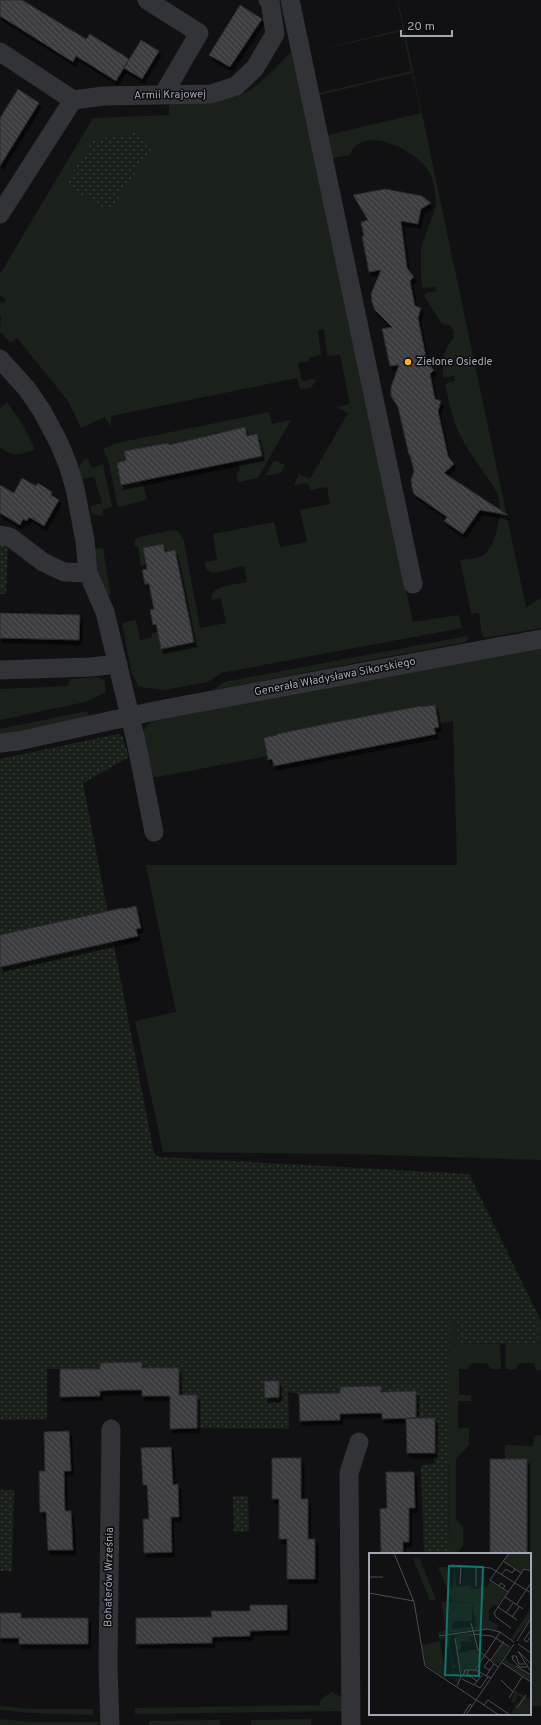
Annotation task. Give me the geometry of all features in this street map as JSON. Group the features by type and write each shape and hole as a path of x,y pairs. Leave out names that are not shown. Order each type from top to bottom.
{"street":[{"path":"147,0 199,33 163,95"},
{"name":"Armii Krajowej","path":"73,100 104,96 211,94 236,86 255,68 275,34 270,1 268,0"},
{"path":"290,0 413,584"},
{"path":"0,52 73,100 0,214"},
{"path":"0,359 26,389 42,411 59,443 75,488 85,542 88,573 105,612 130,716 154,832"},
{"path":"0,535 10,537 43,562 64,572 88,573"},
{"name":"Generała Władysława Sikorskiego","path":"0,744 130,716 541,639"},
{"path":"0,670 90,667 118,664"},
{"name":"Bohaterów Września","path":"110,1725 108,1666 111,1429"},
{"path":"351,1725 349,1473 359,1442"}],"shaded area":[{"path":"397,0 526,607 541,598 541,628 486,638 482,636 479,613 471,614 460,560 479,557 484,555 489,550 496,535 500,507 497,493 462,439 456,426 450,405 445,384 455,381 454,376 443,378 443,368 445,352 453,339 454,331 450,326 443,324 440,321 424,296 426,293 436,291 435,287 423,288 421,276 421,248 436,206 436,197 432,178 422,162 412,155 389,143 376,140 365,141 356,146 350,155 330,159 328,135 421,113 412,73 320,95 319,93 411,71 403,31 310,52 403,29"},
{"path":"291,52 413,622 459,615 462,628 221,673 208,682 164,690 139,687 132,674 122,623 136,620 140,640 152,637 152,633 157,632 161,648 194,641 175,550 165,552 163,544 143,548 146,564 141,566 138,547 134,545 135,540 139,537 173,530 178,531 184,541 200,628 226,623 221,598 212,600 212,594 219,588 247,582 244,566 213,573 206,569 205,562 217,560 213,534 274,522 280,547 307,542 300,510 330,504 327,487 310,490 308,483 295,485 295,482 299,474 310,479 348,413 337,407 350,404 340,355 327,355 324,329 318,330 321,355 310,357 309,361 298,363 302,381 315,379 315,382 311,388 300,389 297,378 111,416 111,427 105,417 81,428 68,401 17,338 11,343 0,332 0,301 4,303 6,299 0,295 0,274 93,118 169,115 169,102 212,100 244,93 258,84"},
{"path":"134,133 153,146 110,211 65,185 93,140"},
{"path":"7,402 23,425 35,449 25,453 13,454 0,448 0,408"},
{"path":"269,412 272,424 291,420 258,478 238,482 236,473 240,471 238,461 262,456 257,434 247,436 245,427 202,436 202,438 192,440 125,451 126,460 117,463 121,485 142,481 147,500 118,507 109,463 103,449 117,443"},
{"path":"87,457 92,468 103,464 112,507 103,509 102,516 91,512 91,506 102,503 94,477 81,479 79,469 82,462"},
{"path":"274,460 285,465 281,473 265,476"},
{"path":"0,543 8,543 6,594 0,594"},
{"path":"103,548 111,595 107,595 93,559 94,549"},
{"path":"467,636 468,639 466,642 213,690 224,682"},
{"path":"541,646 541,1160 348,1154 163,1152 135,1021 176,1012 146,865 457,865 453,721 152,778 142,732 147,725 157,719"},
{"path":"97,677 105,681 106,692 85,702 0,720 0,689 68,686 70,679"},
{"path":"87,711 89,716 0,735 0,729"},
{"path":"118,734 122,736 129,757 83,783 154,1154 159,1157 469,1174 541,1321 538,1322 538,1344 458,1343 458,1322 450,1321 448,1553 424,1553 421,1465 434,1464 435,1418 416,1418 416,1392 381,1392 381,1386 340,1387 340,1393 299,1394 288,1392 289,1429 197,1428 197,1395 179,1395 179,1368 142,1368 141,1362 100,1363 100,1369 47,1369 47,1419 0,1420 0,759"},
{"path":"450,1321 458,1322 458,1343 500,1344 501,1369 491,1369 487,1363 472,1363 467,1369 459,1369 459,1395 471,1395 471,1401 458,1401 458,1428 469,1428 469,1445 456,1459 456,1520 463,1526 463,1546 457,1553 448,1553"},
{"path":"541,1321 541,1370 536,1371 534,1363 519,1363 516,1369 506,1369 506,1344 538,1344 538,1322"},
{"path":"541,1435 541,1706 531,1706 531,1553 527,1553 527,1459 505,1459 505,1445 533,1446 534,1436"},
{"path":"0,1490 14,1490 12,1571 0,1571"},
{"path":"233,1496 248,1496 249,1531 234,1532"},
{"path":"332,1692 341,1697 343,1711 135,1714 135,1708 319,1705 322,1698"},
{"path":"0,1706 32,1709 93,1709 93,1715 32,1713 0,1710"},
{"path":"0,1719 30,1722 100,1722 97,1725 0,1725"},
{"path":"311,1719 311,1725 251,1725 251,1720"},
{"path":"220,1720 220,1725 149,1725 149,1721"}],"building":[{"path":"0,0 22,0 86,39 90,34 129,59 116,81 76,56 73,62 0,16"},
{"path":"240,5 262,19 230,67 209,55"},
{"path":"141,40 159,51 142,79 124,68"},
{"path":"18,89 39,103 0,166 0,118"},
{"name":"Zielone Osiedle","path":"385,189 422,196 431,203 421,209 418,224 401,221 407,268 414,277 410,281 415,306 421,308 418,318 427,362 434,370 430,374 435,399 441,401 438,411 448,456 454,464 444,473 508,515 480,510 463,534 444,521 447,517 414,494 411,480 414,471 398,407 391,396 391,387 399,365 390,366 382,329 392,327 375,310 372,302 371,294 381,270 369,272 362,236 364,236 361,222 368,220 353,195"},
{"path":"245,427 247,436 257,434 262,456 121,485 117,463 126,460 124,451 168,443 169,445"},
{"path":"22,478 36,486 38,483 52,492 51,495 59,500 44,526 29,517 27,521 23,519 20,525 0,513 0,485 14,493"},
{"path":"163,544 165,552 175,550 194,642 161,649 156,624 153,625 150,610 154,609 149,584 145,584 142,570 147,569 143,548"},
{"path":"0,613 80,615 79,640 0,638"},
{"path":"435,705 439,727 434,728 436,734 274,766 272,759 268,760 264,738 336,722 421,706"},
{"path":"136,906 141,928 136,929 138,936 0,967 0,935"},
{"path":"142,1362 142,1368 179,1368 179,1395 197,1395 197,1428 170,1429 170,1396 142,1396 142,1390 118,1390 100,1391 100,1396 60,1397 60,1369 100,1369 100,1363"},
{"path":"264,1381 279,1381 279,1397 265,1398"},
{"path":"381,1386 381,1392 416,1391 416,1418 382,1419 382,1413 340,1414 340,1420 300,1421 299,1394 340,1393 340,1387"},
{"path":"406,1418 435,1418 435,1453 407,1453"},
{"path":"69,1431 71,1471 64,1471 65,1511 71,1511 73,1550 48,1550 46,1512 40,1512 39,1471 45,1471 44,1432"},
{"path":"171,1447 173,1485 178,1484 179,1517 171,1517 172,1552 144,1553 143,1519 149,1519 147,1485 143,1485 141,1448"},
{"path":"272,1458 301,1458 301,1499 308,1499 308,1539 315,1539 315,1579 287,1579 287,1539 279,1539 279,1499 272,1499"},
{"path":"490,1459 527,1459 527,1553 490,1553"},
{"path":"386,1472 414,1472 415,1508 409,1508 409,1542 403,1542 403,1553 381,1553 380,1509 387,1508"},
{"path":"250,1605 287,1605 287,1630 250,1631 250,1636 212,1637 212,1643 136,1644 136,1618 212,1617 211,1611 250,1611"},
{"path":"0,1613 21,1613 21,1618 88,1618 88,1644 19,1644 19,1638 0,1638"}],"place":[{"name":"Zielone Osiedle","path":"408,362"}]}
